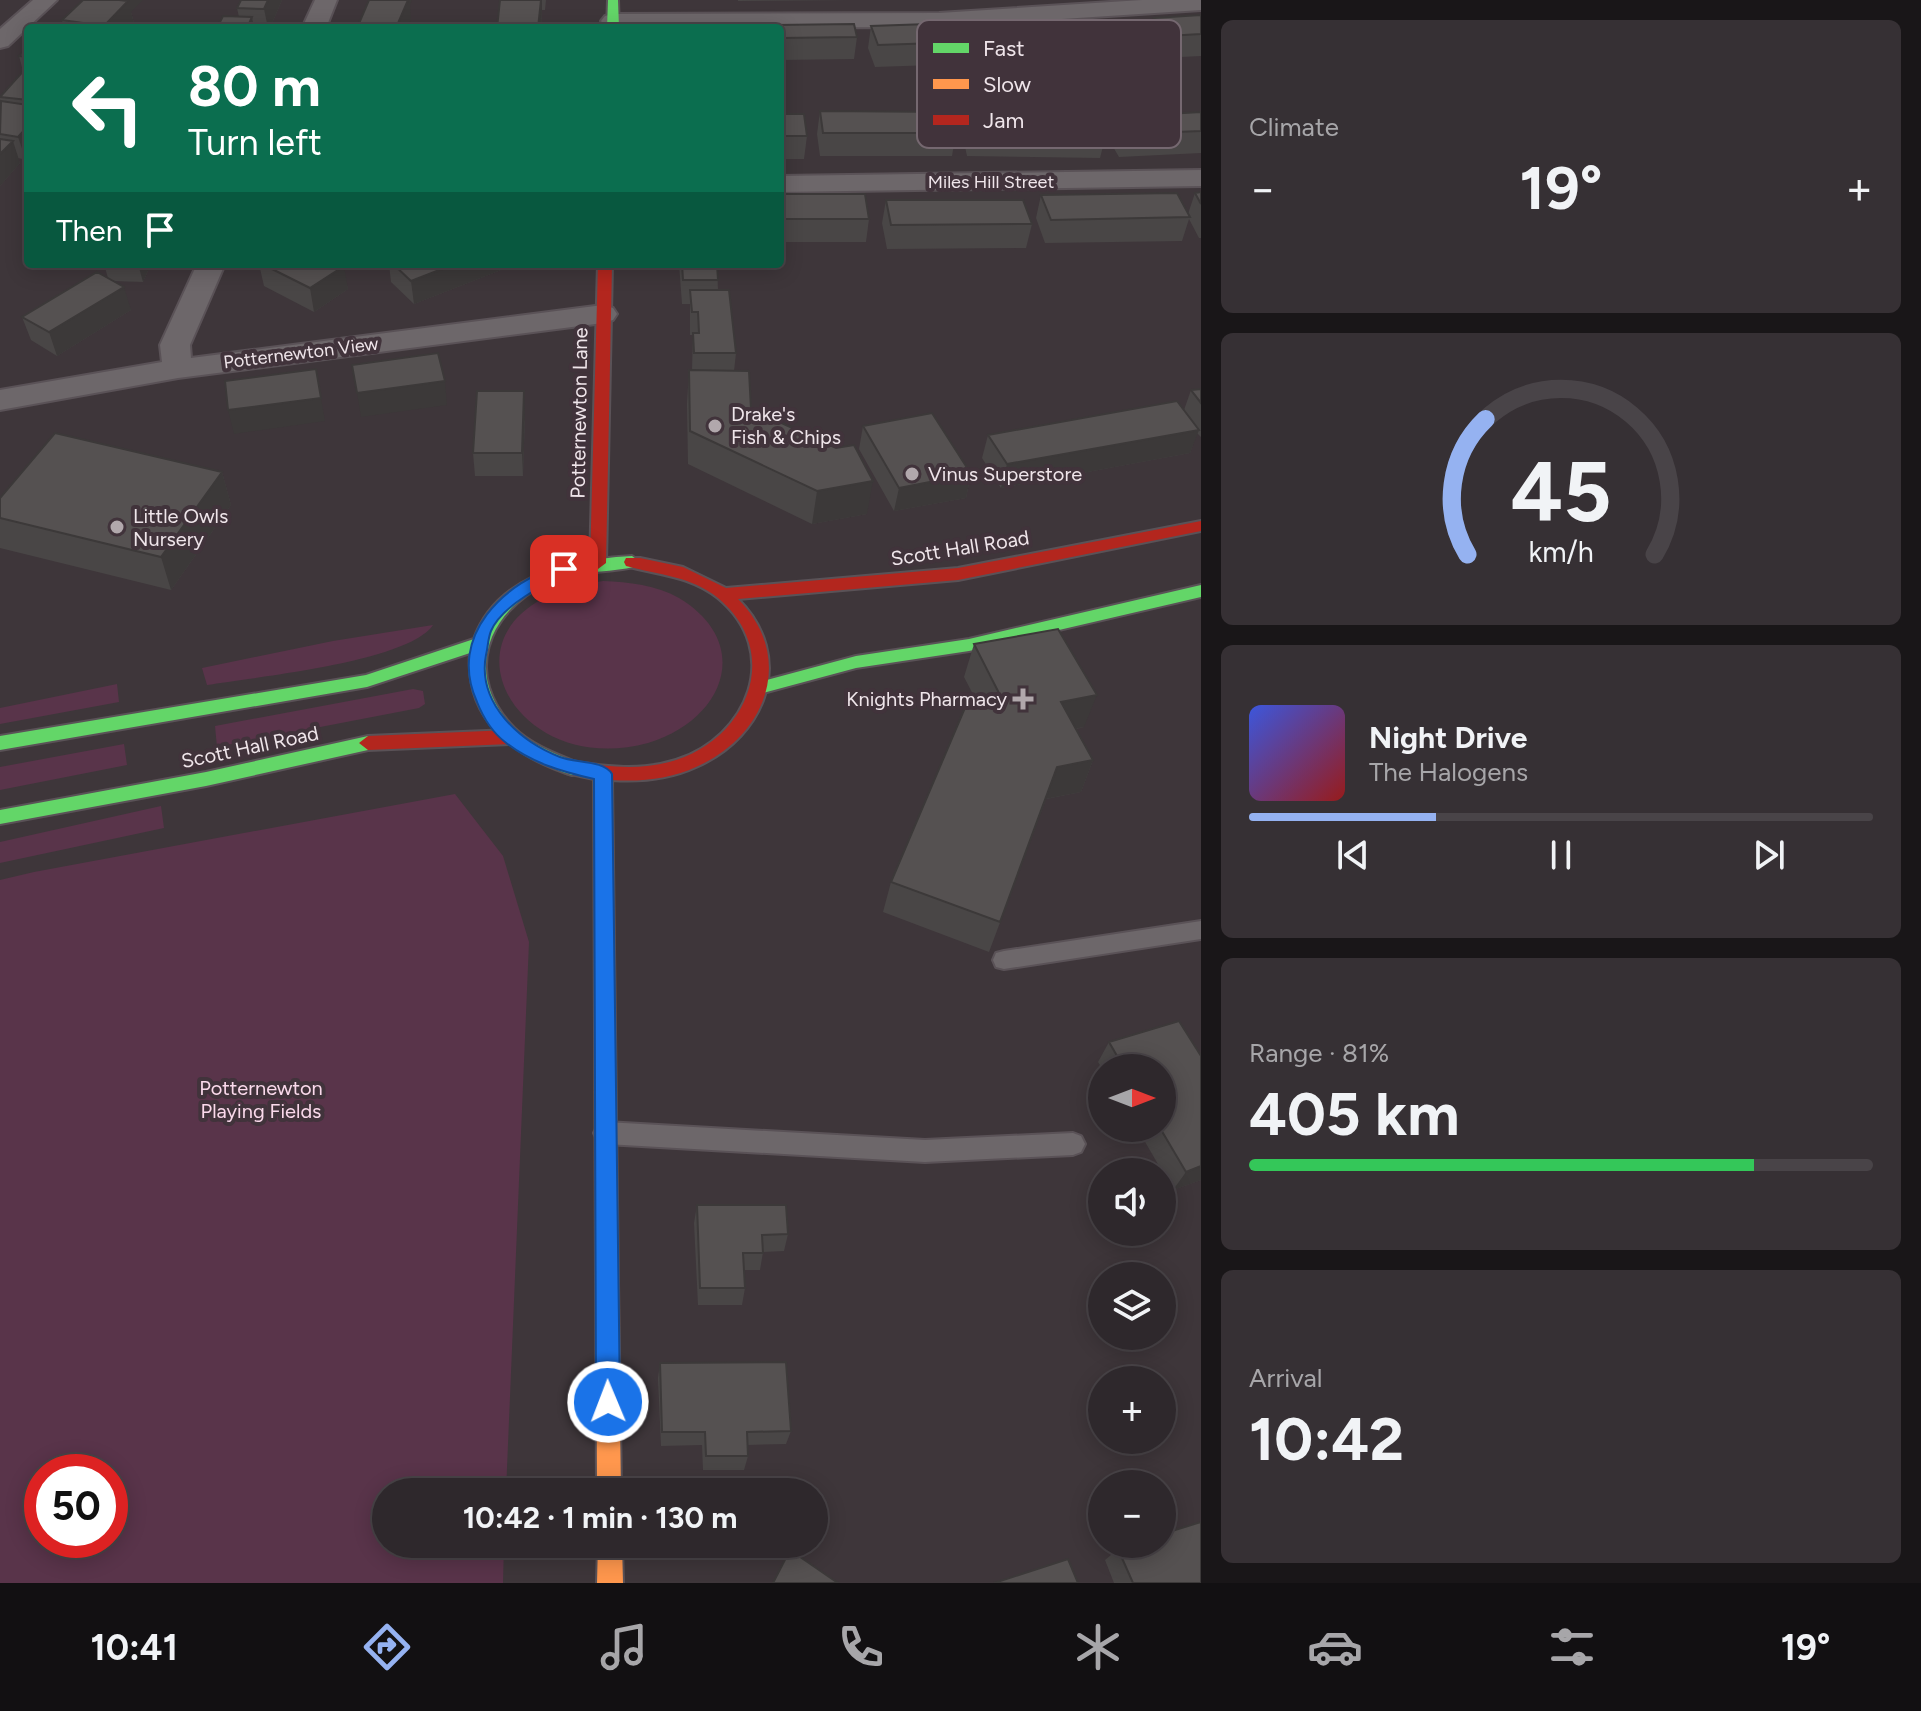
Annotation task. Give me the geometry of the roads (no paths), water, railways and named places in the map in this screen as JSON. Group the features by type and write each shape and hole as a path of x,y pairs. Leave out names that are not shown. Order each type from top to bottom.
{"main road":[{"name":"Potternewton Lane","path":"598,563 605,268"},
{"name":"Scott Hall Road","path":"724,594 958,574 1201,526"},
{"path":"632,562 671,568 701,580 724,594 751,623 759,639 765,667 763,687 738,730 711,751 679,766 603,774 556,763 511,737 490,713 479,689 476,664 480,643 491,616 533,582 564,569 598,563 632,562"},
{"path":"763,687 856,662 969,645 1201,591"},
{"path":"0,743 367,681 480,643"},
{"name":"Scott Hall Road","path":"0,817 219,777 381,740 511,737"},
{"path":"603,774 609,1478"},
{"path":"610,1558 610,1583"}],"street":[{"path":"0,41 46,0"},
{"path":"316,24 326,0"},
{"path":"613,16 939,20 1201,3"},
{"name":"Miles Hill Street","path":"784,184 1201,178"},
{"path":"178,369 175,345 209,268"},
{"name":"Potternewton View","path":"0,400 178,369 603,314"}],"lane":[{"path":"1004,960 1201,930"},
{"path":"606,1133 925,1151 1073,1144"}],"place":[{"name":"Drake's Fish & Chips","path":"715,426"},
{"name":"Vinus Superstore","path":"912,474"},
{"name":"Little Owls Nursery","path":"117,527"},
{"name":"Knights Pharmacy","path":"1023,699"}],"park label":[{"name":"Potternewton Playing Fields","path":"261,1100"}]}
